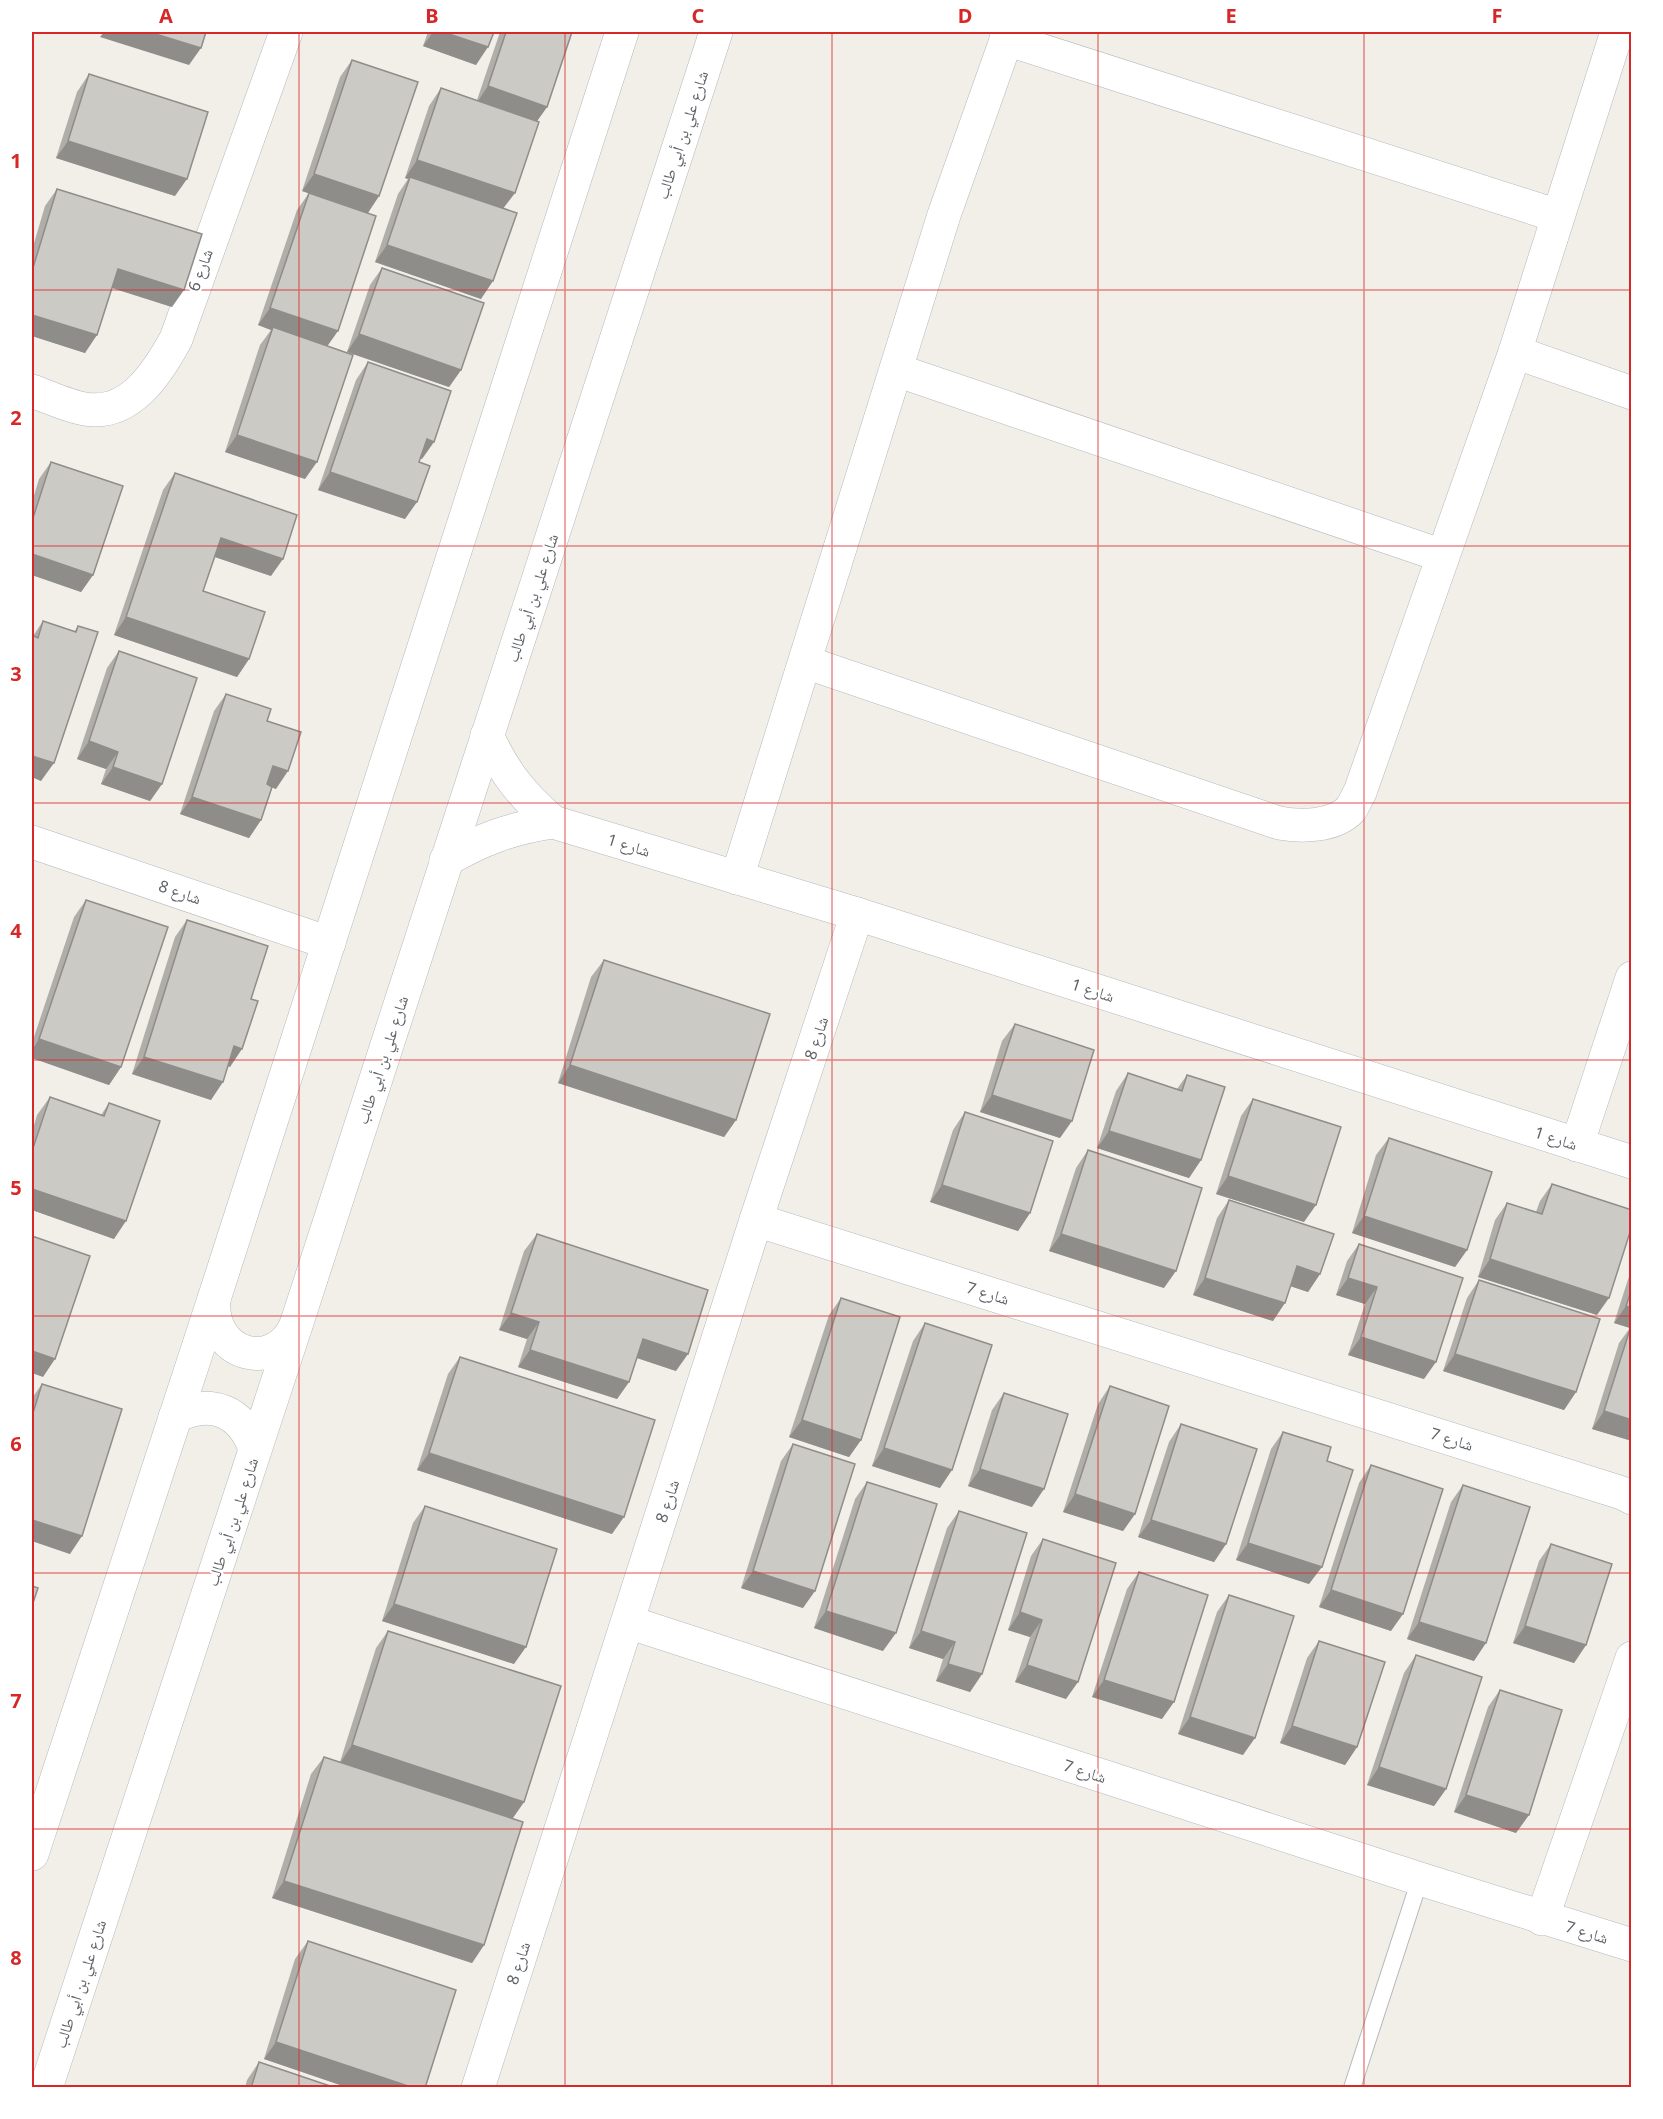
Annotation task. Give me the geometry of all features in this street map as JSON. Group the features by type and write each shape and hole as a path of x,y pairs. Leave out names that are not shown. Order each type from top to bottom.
{"street":[{"name":"شارع 6","path":"32,391 86,409 101,409 115,406 129,399 144,388 154,376 176,339 286,32"},
{"path":"32,1854 176,1417 622,32"},
{"name":"شارع علي بن أبي طالب","path":"46,2088 716,32"},
{"path":"805,662 1279,823 1292,826 1316,824 1329,821 1350,809 1360,792 1515,352 1617,32"},
{"path":"737,878 944,215 1008,35 1558,216"},
{"path":"1515,352 1632,393"},
{"path":"896,370 1443,556"},
{"name":"شارع 1","path":"488,735 498,760 514,784 553,822 857,914 1632,1162"},
{"name":"شارع 1","path":"446,860 471,845 498,834 525,826 553,822"},
{"name":"شارع 8","path":"32,842 329,943"},
{"name":"شارع 8","path":"478,2088 756,1220 857,914"},
{"path":"1577,1145 1632,978"},
{"name":"شارع 7","path":"756,1220 1632,1498"},
{"path":"214,1299 213,1312 216,1326 234,1347 246,1352 260,1353 273,1350 285,1342 293,1332 298,1319"},
{"path":"176,1417 199,1408 224,1411 244,1426 255,1449"},
{"name":"شارع 7","path":"628,1622 1542,1919 1632,1945"},
{"name":"شارع 7","path":"1542,1919 1632,1658"}],"lane":[{"path":"1352,2088 1420,1879"}],"building":[{"path":"149,32 206,32 201,48"},
{"path":"443,32 494,32 488,47"},
{"path":"506,32 572,32 547,107 488,86"},
{"path":"352,60 418,82 379,196 314,174"},
{"path":"89,74 208,112 187,179 68,141"},
{"path":"441,88 539,122 515,193 417,160"},
{"path":"410,177 517,213 493,281 387,245"},
{"path":"57,189 202,234 184,290 118,269 97,335 32,315 32,271"},
{"path":"309,193 376,216 338,331 270,308"},
{"path":"382,268 484,303 461,370 359,334"},
{"path":"273,327 353,355 317,462 237,435"},
{"path":"368,362 451,391 434,442 427,439 419,462 430,466 417,502 330,472"},
{"path":"51,462 123,486 93,575 32,554 32,521"},
{"path":"175,473 297,515 283,559 221,538 203,591 265,612 249,659 126,617"},
{"path":"43,621 76,632 78,626 98,632 54,763 32,756 32,635 38,638"},
{"path":"119,651 197,678 162,784 113,767 118,752 89,741"},
{"path":"226,694 271,709 267,721 301,732 288,771 273,766 267,784 272,787 261,820 192,797"},
{"path":"86,900 168,927 121,1067 39,1039"},
{"path":"187,920 268,946 251,999 258,1001 242,1049 234,1046 223,1082 144,1057"},
{"path":"604,960 770,1014 736,1120 570,1065"},
{"path":"1015,1024 1094,1050 1072,1121 992,1095"},
{"path":"1128,1073 1182,1091 1187,1075 1225,1087 1201,1160 1109,1131"},
{"path":"50,1097 104,1116 109,1103 160,1121 126,1221 32,1189 32,1151"},
{"path":"1253,1099 1341,1127 1316,1205 1228,1176"},
{"path":"965,1112 1053,1141 1030,1213 942,1185"},
{"path":"1389,1138 1492,1172 1467,1250 1364,1216"},
{"path":"1088,1150 1202,1188 1176,1271 1061,1234"},
{"path":"1552,1184 1632,1210 1632,1226 1609,1298 1490,1259 1507,1203 1542,1214"},
{"path":"1229,1200 1334,1234 1320,1274 1297,1266 1285,1303 1205,1278"},
{"path":"537,1234 708,1290 688,1354 643,1339 629,1382 530,1350 539,1322 511,1313"},
{"path":"32,1236 90,1256 55,1359 32,1351"},
{"path":"1359,1244 1463,1278 1436,1362 1361,1337 1377,1287 1348,1278"},
{"path":"1479,1280 1600,1319 1576,1392 1455,1354"},
{"path":"1632,1288 1632,1308 1626,1306"},
{"path":"841,1298 900,1317 861,1440 802,1420"},
{"path":"925,1323 992,1345 952,1470 884,1448"},
{"path":"1632,1326 1632,1420 1604,1411"},
{"path":"460,1357 655,1420 624,1517 429,1453"},
{"path":"42,1384 122,1409 82,1536 32,1520 32,1416"},
{"path":"1110,1386 1169,1406 1135,1514 1075,1494"},
{"path":"1004,1393 1068,1414 1044,1489 980,1469"},
{"path":"1181,1424 1257,1449 1226,1544 1151,1520"},
{"path":"1283,1432 1331,1447 1327,1461 1353,1470 1322,1567 1248,1543"},
{"path":"793,1444 855,1464 815,1591 753,1571"},
{"path":"1371,1465 1443,1489 1403,1614 1331,1590"},
{"path":"867,1482 937,1504 896,1633 826,1611"},
{"path":"1463,1485 1530,1507 1486,1643 1419,1622"},
{"path":"425,1506 557,1549 526,1647 394,1604"},
{"path":"959,1511 1027,1533 982,1674 948,1664 955,1642 921,1631"},
{"path":"1043,1539 1116,1563 1078,1682 1027,1665 1042,1620 1020,1612"},
{"path":"1551,1544 1612,1564 1586,1645 1525,1626"},
{"path":"1139,1572 1208,1595 1174,1702 1104,1680"},
{"path":"32,1586 38,1588 32,1606"},
{"path":"1229,1595 1294,1616 1255,1738 1190,1717"},
{"path":"388,1631 561,1686 524,1802 352,1745"},
{"path":"1319,1641 1385,1662 1357,1747 1292,1726"},
{"path":"1416,1655 1482,1677 1446,1789 1379,1767"},
{"path":"1500,1690 1562,1710 1529,1815 1466,1795"},
{"path":"324,1757 523,1822 484,1945 284,1881"},
{"path":"308,1941 456,1990 425,2088 414,2088 276,2042"},
{"path":"259,2062 336,2088 251,2088"}]}
